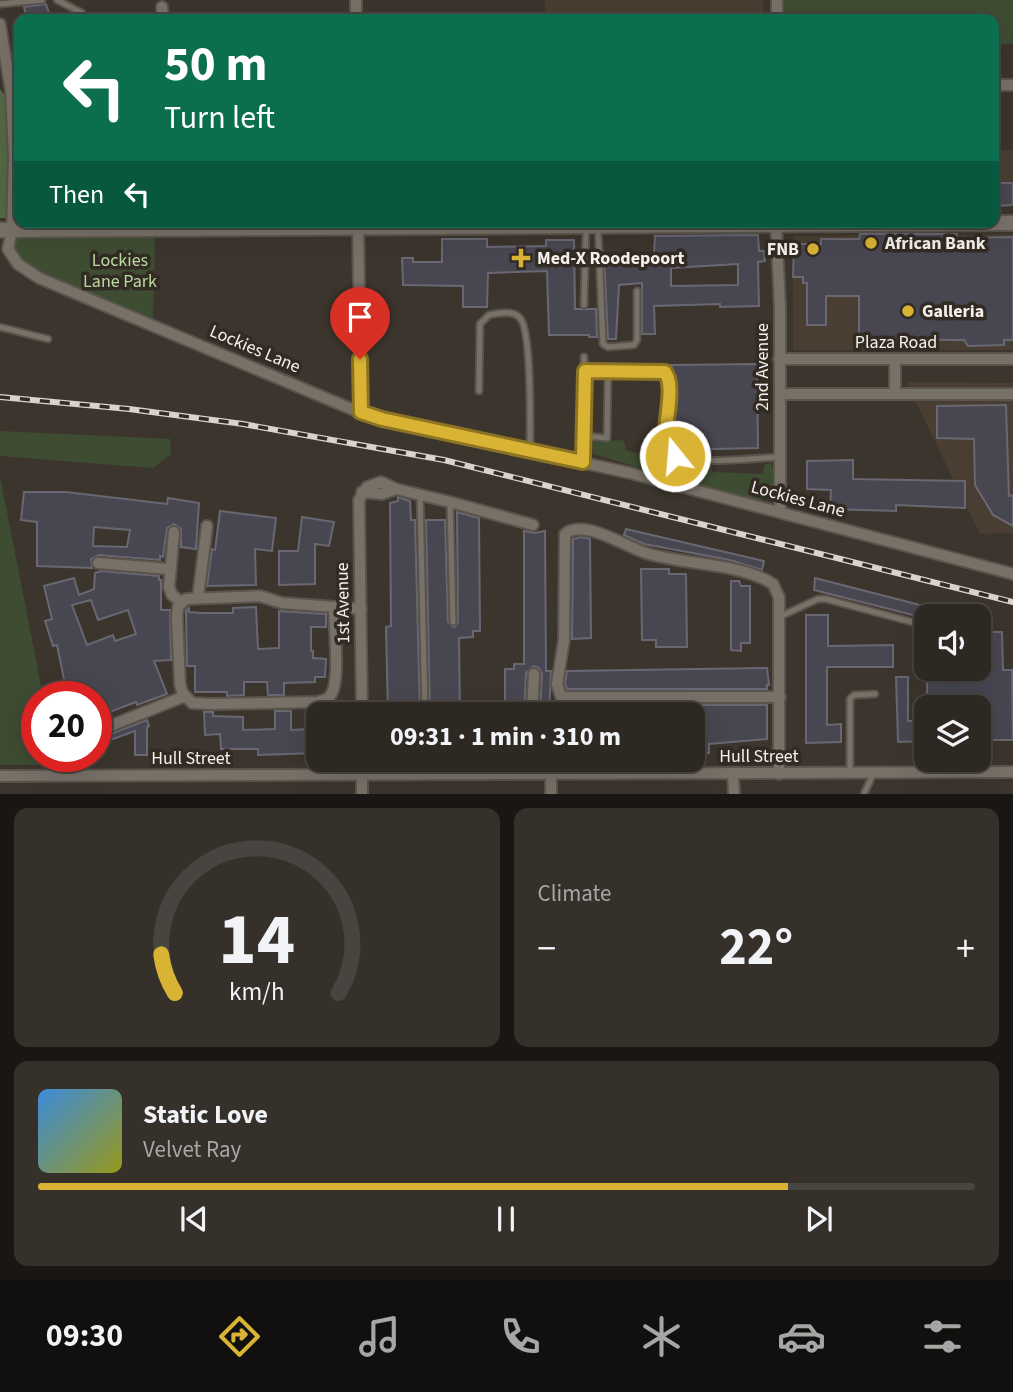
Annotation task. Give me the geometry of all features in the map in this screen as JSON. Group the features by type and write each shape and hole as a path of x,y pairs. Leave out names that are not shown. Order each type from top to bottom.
{"street":[{"path":"162,7 163,14"},
{"path":"0,24 11,92 14,158 6,230 86,228"},
{"path":"358,228 361,412"},
{"name":"2nd Avenue","path":"776,228 780,308 780,512"},
{"name":"Lockies Lane","path":"6,230 10,253 18,264 39,278 361,412 382,419 583,462 1013,574"},
{"name":"Plaza Road","path":"779,359 1013,359"},
{"path":"895,359 895,394"},
{"path":"780,394 1013,394"},
{"name":"1st Avenue","path":"362,702 359,500 362,492 382,494 396,489 420,495"},
{"path":"420,495 533,525"},
{"path":"198,597 207,526"},
{"path":"779,774 780,697 779,597 773,584 752,575 651,554 600,533 583,529 571,530 565,534 564,640 557,684 561,697 780,697"},
{"path":"174,532 169,569 170,592 181,602"},
{"path":"98,562 169,569"},
{"path":"181,602 198,597 260,596 282,603 361,609"},
{"path":"181,602 177,617 180,684 185,696 192,703 211,705 318,702 329,698 333,692 335,676 334,607"},
{"path":"533,702 534,674"},
{"path":"112,725 185,696"},
{"name":"Hull Street","path":"0,776 1013,772"},
{"path":"362,774 362,793"},
{"path":"551,774 551,793"},
{"path":"733,774 734,793"}],"lane":[{"path":"0,4 42,0"},
{"path":"57,0 82,13"},
{"path":"592,228 603,344 608,347 628,347 634,345 637,340 637,291"},
{"path":"584,305 592,228"},
{"path":"479,391 480,324 489,315 513,313 523,322 527,343 530,451"},
{"path":"0,327 48,339"},
{"path":"583,462 584,357"},
{"path":"585,371 665,372 669,383 664,441 669,454 704,460 780,457"},
{"path":"585,436 607,438 608,371"},
{"path":"420,495 425,702"},
{"path":"450,502 453,622"},
{"path":"779,617 818,599 826,599 912,622"},
{"path":"850,774 850,699 854,695 875,694"},
{"path":"863,793 873,773"}],"shaded area":[{"path":"545,0 763,0 763,14 545,14"},
{"path":"999,150 1013,150 1013,204 999,204"},
{"path":"1013,234 1013,350 793,350 793,236"},
{"path":"906,382 1013,383 1013,533 980,534"}],"green space":[{"path":"781,0 1013,0 1013,44 999,44 999,14 781,14"},
{"path":"0,89 8,99 7,218 0,218"},
{"name":"Lockies Lane Park","path":"14,236 155,236 153,322 30,269 13,252"},
{"path":"0,431 170,439 171,454 153,468 0,456"},
{"path":"623,440 625,450 653,458 656,451 659,451 661,460 667,462 711,464 712,472 763,474 764,465 770,463 775,471 773,492 761,500 748,499 593,454 593,442"},
{"path":"0,476 40,681 21,681 21,765 0,765"}],"building":[{"path":"46,4 49,14 26,14 24,7"},
{"path":"999,183 1013,183 1013,205 999,206"},
{"path":"860,234 1013,237 1013,340 1004,340 1004,345 968,346 964,340 859,339 859,296 826,296 826,325 807,325 807,283 803,283 803,277 793,277 794,244 821,244 821,239 859,239"},
{"path":"758,235 759,251 764,251 765,261 758,262 759,306 654,306 655,334 642,334 642,283 619,285 616,339 608,339 604,254 654,254 655,236","holes":["738,264 738,285 671,286 671,268"]},
{"path":"442,239 487,239 487,247 546,246 546,240 574,240 575,309 596,309 597,337 549,335 547,271 488,273 487,307 463,307 463,286 403,285 402,258 413,258 413,262 442,262"},
{"path":"757,364 758,448 673,450 675,390 671,365"},
{"path":"1006,405 1009,496 1013,495 1013,526 993,515 975,485 974,439 937,438 937,406"},
{"path":"853,460 853,479 965,481 965,508 896,505 896,511 830,509 831,490 807,489 807,461"},
{"path":"24,492 66,492 167,504 168,498 199,503 196,549 181,547 181,529 174,524 167,528 163,557 160,556 160,560 99,555 91,559 92,568 37,566 37,522 21,520","holes":["94,527 130,530 127,547 93,546"]},
{"path":"398,497 410,501 411,520 415,520 420,702 388,702 386,627 391,626 390,503 398,501"},
{"path":"220,511 276,518 272,551 255,549 256,585 207,586"},
{"path":"457,512 479,518 480,631 473,631 473,637 459,638 460,702 430,702 426,520 445,520 448,622 454,627 458,622"},
{"path":"302,517 334,522 329,546 315,544 315,584 279,585 279,551 298,551"},
{"path":"626,529 764,561 762,570 730,560 644,544 624,535"},
{"path":"524,531 545,531 546,671 551,671 550,702 541,702 542,674 539,668 534,666 526,673 525,702 505,702 505,669 514,669 514,664 524,664"},
{"path":"573,539 590,539 591,638 572,639"},
{"path":"641,569 669,569 669,574 686,574 687,647 656,647 656,640 642,640"},
{"path":"101,571 159,576 161,610 170,610 171,660 154,661 167,694 112,711 112,681 64,681 57,645 53,646 45,621 52,619 44,586 74,578 79,595 94,589 95,573","holes":["91,600 98,620 128,610 136,634 115,641 113,635 87,645 72,605"]},
{"path":"815,578 916,604 914,615 814,590"},
{"path":"731,581 739,581 741,586 750,586 750,643 741,643 741,651 731,650"},
{"path":"256,607 258,649 279,648 279,611 326,614 326,627 311,627 311,651 313,658 326,659 325,677 315,677 315,682 284,683 284,695 268,695 267,682 244,682 244,695 195,692 195,666 187,666 186,611 189,608 189,612 233,613 233,608"},
{"path":"806,615 828,615 828,646 893,645 893,667 827,667 827,725 841,724 841,742 806,743"},
{"path":"991,632 1002,632 1003,670 1012,670 1013,740 991,740 991,695 927,695 927,681 991,681"},
{"path":"767,668 767,689 567,689 565,683 567,671"},
{"path":"896,677 908,677 908,721 914,721 914,741 898,742"},
{"path":"705,705 767,705 767,739 709,744 709,753 705,753"},
{"path":"275,711 291,711 291,730 306,729 306,753 258,755 258,749 221,749 220,734 205,735 204,712 213,712 213,716 243,717 243,730 275,729"},
{"path":"147,720 147,755 135,755 135,731 113,739 112,734"}],"railway":[{"path":"0,397 129,409 243,424 444,460 1013,602"}],"place":[{"name":"African Bank","path":"871,243"},
{"name":"FNB","path":"813,249"},
{"name":"Med-X Roodepoort","path":"521,258"},
{"name":"Galleria","path":"908,311"}],"route":[{"path":"360,359 361,412 382,419 583,462 585,371 665,372 669,383 664,441 669,454 675,456"}]}
